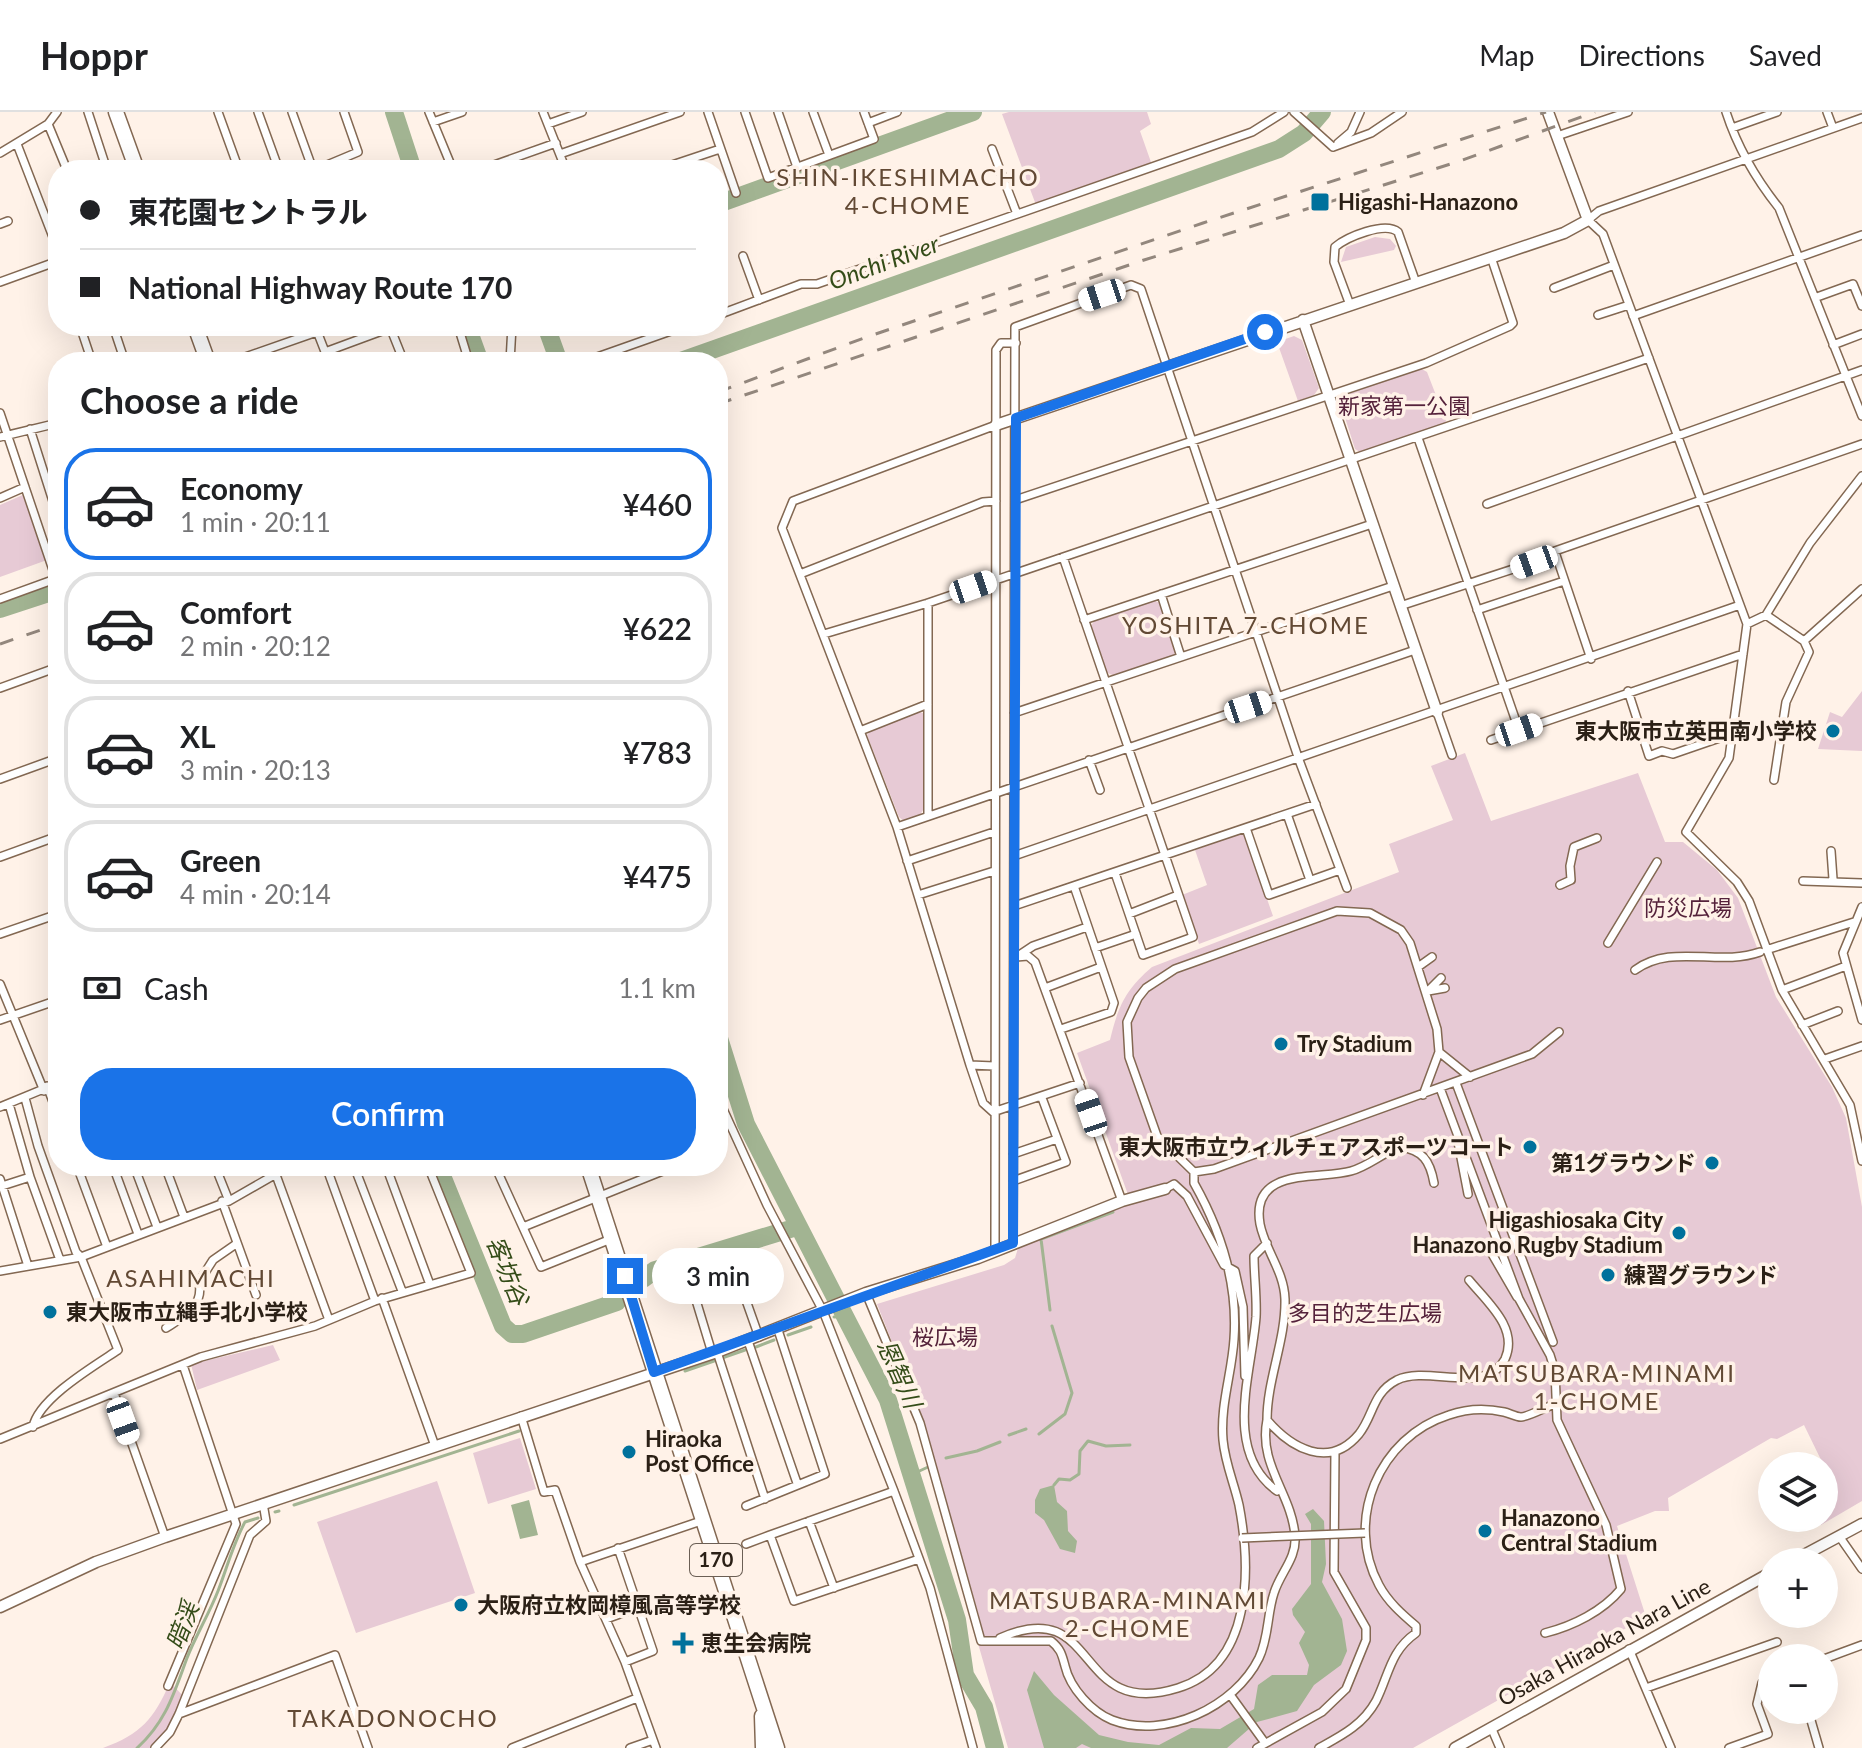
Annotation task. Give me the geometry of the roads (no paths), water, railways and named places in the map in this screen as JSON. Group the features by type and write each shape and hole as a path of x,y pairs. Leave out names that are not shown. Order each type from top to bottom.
{"highway":[{"path":"116,112 133,160"},
{"name":"170","path":"592,1176 777,1748"},
{"name":"170","path":"762,1700 763,1748"},
{"name":"170","path":"762,1700 788,1748"}],"street":[{"path":"0,153 48,124 57,112"},
{"path":"88,112 104,160"},
{"path":"218,112 235,160"},
{"path":"258,112 275,160"},
{"path":"292,112 310,160"},
{"path":"338,160 358,152 344,112"},
{"path":"429,112 449,160"},
{"path":"433,122 462,112"},
{"path":"543,112 562,160"},
{"path":"548,124 582,112"},
{"path":"560,154 680,112"},
{"path":"708,112 724,160"},
{"path":"745,112 768,178 874,139 864,112"},
{"path":"778,112 797,167"},
{"path":"813,112 829,155"},
{"path":"868,123 897,112"},
{"path":"728,311 801,284 817,284 1252,132 1284,112"},
{"path":"1294,112 1333,147"},
{"path":"1333,147 1351,132 1360,112"},
{"path":"1333,147 1371,133 1399,112"},
{"path":"1548,112 1588,220 1603,234 1747,624 1729,758 1686,832 1737,882 1763,951 1782,990 1850,1105 1862,1161"},
{"path":"1557,136 1628,112"},
{"path":"1726,112 1744,158 1779,208 1862,416"},
{"path":"1732,128 1777,112"},
{"path":"1827,112 1833,128"},
{"path":"993,1112 983,1103 970,1065 897,827 782,528 793,501 1016,418 1564,233 1599,211 1862,118"},
{"path":"48,124 63,160"},
{"path":"508,160 556,143"},
{"path":"17,144 48,224"},
{"path":"687,160 720,149"},
{"path":"992,149 1017,214"},
{"path":"728,171 736,193"},
{"path":"1350,305 1334,262 1335,247 1342,241 1385,227 1398,232 1416,283"},
{"path":"1633,316 1862,235"},
{"path":"743,256 759,300"},
{"path":"1015,500 1426,363 1510,326 1513,323 1491,257"},
{"path":"0,282 48,265"},
{"path":"1554,288 1614,265"},
{"path":"1817,297 1853,284 1862,306"},
{"path":"1013,1243 1015,327 1131,285 1141,289 1299,760 1347,888"},
{"path":"1598,315 1629,305"},
{"path":"1303,320 1452,755"},
{"path":"1833,345 1862,334"},
{"path":"257,352 298,336"},
{"path":"319,336 325,352 367,336"},
{"path":"611,352 657,336"},
{"path":"995,1250 996,350 1001,343 1016,343"},
{"path":"824,634 928,603 1649,358"},
{"path":"1487,504 1862,370"},
{"path":"0,413 4,436 48,552"},
{"path":"4,436 48,425"},
{"path":"30,429 48,486"},
{"path":"1418,438 1519,730"},
{"path":"1591,659 1555,551 1862,444"},
{"path":"1747,624 1766,615 1810,543 1862,476"},
{"path":"0,498 25,487"},
{"path":"800,574 983,502 996,501"},
{"path":"1084,620 1372,524"},
{"path":"1400,606 1556,555"},
{"path":"1063,557 1193,937 1143,955 1115,873"},
{"path":"0,599 48,581"},
{"path":"1477,610 1564,581"},
{"path":"1014,713 1393,586"},
{"path":"1804,641 1862,589"},
{"path":"1161,594 1181,657"},
{"path":"928,603 928,816"},
{"path":"1014,856 1505,689 1740,605"},
{"path":"1766,615 1804,641 1809,652 1786,702 1774,780"},
{"path":"897,827 1415,650"},
{"path":"1491,740 1743,654"},
{"path":"0,688 48,671"},
{"path":"1628,691 1649,756 1662,751 1673,754 1734,733"},
{"path":"860,731 928,704"},
{"path":"1089,760 1100,790"},
{"path":"0,779 48,762"},
{"path":"1014,906 1316,804"},
{"path":"1287,814 1310,880"},
{"path":"1246,828 1269,895 1340,870"},
{"path":"907,861 994,832"},
{"path":"1560,885 1571,880 1574,847 1597,838"},
{"path":"0,857 48,840"},
{"path":"1831,851 1833,879"},
{"path":"1608,943 1657,862"},
{"path":"918,895 994,871"},
{"path":"1803,881 1833,879 1862,883"},
{"path":"1061,1029 1111,1012 1114,1003 1074,886"},
{"path":"1129,914 1178,895"},
{"path":"1862,907 1843,953 1862,1020"},
{"path":"864,1294 920,1423 981,1641 1036,1626 1058,1631 1100,1675 1121,1689 1138,1694 1179,1688 1210,1670 1232,1640 1243,1596 1239,1505 1223,1443 1224,1398 1234,1338 1228,1265 1211,1214 1194,1183 1194,1172 1157,1136 1129,1057 1127,1022 1146,988 1175,969 1337,911 1370,913 1387,920 1410,943 1428,991 1439,1052 1423,1095"},
{"path":"0,934 48,917"},
{"path":"1635,970 1663,955 1738,960 1854,922"},
{"path":"1016,957 1033,946 1087,927"},
{"path":"1095,948 1136,934"},
{"path":"1016,957 1028,956 1035,962 1122,1201"},
{"path":"1418,967 1432,957"},
{"path":"1418,967 1435,966"},
{"path":"1782,990 1846,966"},
{"path":"1045,988 1101,967"},
{"path":"1428,991 1441,978"},
{"path":"0,984 48,1093"},
{"path":"1428,991 1445,988"},
{"path":"0,1020 48,1003"},
{"path":"1802,1025 1838,1011"},
{"path":"1194,1172 1214,1169 1532,1054 1559,1032"},
{"path":"1825,1059 1862,1046"},
{"path":"1439,1052 1470,1077"},
{"path":"970,1065 994,1066"},
{"path":"993,1112 1013,1108 1080,1083"},
{"path":"1456,1083 1553,1342"},
{"path":"1440,1088 1519,1299 1550,1355 1555,1371 1557,1420 1606,1525 1621,1589 1609,1604 1562,1629 1545,1633"},
{"path":"0,1107 46,1089"},
{"path":"25,1098 48,1174"},
{"path":"1013,1181 1066,1162 1042,1098"},
{"path":"9,1104 30,1177 60,1260"},
{"path":"728,1120 778,1227 825,1310 919,1559 973,1748"},
{"path":"1458,1136 1468,1194"},
{"path":"1013,1154 1057,1139"},
{"path":"1000,1638 1051,1641 1065,1657 1065,1666 1082,1697 1113,1720 1136,1724 1179,1720 1231,1696 1258,1659 1277,1584 1292,1557 1294,1527 1266,1457 1267,1420 1285,1311 1282,1280 1260,1225 1260,1209 1273,1185 1285,1178 1349,1172 1400,1147 1420,1152 1428,1160 1434,1183"},
{"path":"33,1427 34,1418 57,1394 118,1350 81,1257 76,1252 49,1176"},
{"path":"81,1176 107,1247"},
{"path":"117,1176 138,1234"},
{"path":"138,1176 157,1227"},
{"path":"169,1176 184,1217"},
{"path":"218,1176 236,1244 256,1295"},
{"path":"0,1271 81,1257 225,1201 274,1176"},
{"path":"276,1176 329,1320"},
{"path":"330,1176 435,1446"},
{"path":"358,1176 402,1291"},
{"path":"390,1176 429,1282"},
{"path":"0,1439 183,1365 329,1320 429,1282 471,1273 432,1176"},
{"path":"499,1176 541,1267 613,1238"},
{"path":"28,1266 1,1183 30,1177"},
{"path":"523,1227 646,1177"},
{"path":"0,1607 96,1562 165,1537 748,1341 864,1294 1174,1184 1187,1196 1224,1265 1235,1271 1243,1307 1247,1440 1263,1480 1279,1492"},
{"path":"1245,1376 1251,1362 1256,1313 1254,1256 1267,1243"},
{"path":"166,1328 195,1307 202,1295 199,1282 213,1260 236,1244"},
{"path":"1488,1247 1509,1288 1519,1299"},
{"path":"759,1337 736,1272 692,1287 765,1499"},
{"path":"1267,1420 1282,1437 1301,1450 1335,1451 1359,1434 1374,1401 1395,1381 1419,1374 1482,1377 1500,1367 1509,1337 1504,1324 1469,1280"},
{"path":"746,1506 825,1474 778,1330"},
{"path":"748,1341 797,1483"},
{"path":"168,1686 236,1524 235,1513 183,1365"},
{"path":"114,1393 165,1537"},
{"path":"1319,1748 1353,1729 1367,1714 1394,1653 1416,1633 1416,1626 1378,1585 1367,1554 1365,1533 1369,1495 1387,1459 1410,1434 1428,1423 1462,1412 1494,1410 1524,1418 1555,1404"},
{"path":"521,1416 544,1492 555,1490 580,1562 625,1662 654,1744 630,1748"},
{"path":"1231,1696 1261,1745 1340,1698 1366,1640 1361,1616 1345,1595 1334,1572 1335,1451"},
{"path":"746,1544 894,1491"},
{"path":"155,1748 170,1732 179,1714 250,1535 266,1521 263,1503"},
{"path":"580,1562 704,1520"},
{"path":"809,1521 834,1588"},
{"path":"1817,1548 1862,1524"},
{"path":"1231,1537 1365,1533"},
{"path":"770,1535 794,1601 919,1559"},
{"path":"1839,1536 1862,1569"},
{"path":"618,1548 653,1651 625,1662"},
{"name":"Osaka Hiraoka Nara Line","path":"1455,1748 1758,1580"},
{"path":"606,1619 639,1607"},
{"path":"1646,1688 1777,1642"},
{"path":"1838,1654 1862,1645"},
{"path":"1629,1649 1671,1748"},
{"path":"179,1714 335,1655 368,1748"},
{"path":"512,1748 637,1698"},
{"path":"1729,1748 1768,1734 1764,1724"},
{"path":"1812,1724 1819,1748"},
{"path":"1491,1727 1500,1748"}],"waterway":[{"path":"394,112 410,160"},
{"path":"728,200 973,112"},
{"name":"Onchi River","path":"706,352 1279,149 1304,133 1322,112"},
{"path":"471,336 476,352"},
{"path":"550,336 555,352"},
{"path":"0,609 48,593"},
{"name":"恩智川","path":"728,1067 746,1124 888,1400 957,1620 965,1675 984,1707 995,1748"},
{"name":"客坊谷","path":"442,1176 503,1326 512,1334 523,1334 617,1302"},
{"path":"1050,1310 1041,1239 1113,1212"},
{"name":"客坊谷","path":"643,1279 655,1270 797,1227"},
{"name":"暗渓","path":"834,1317 847,1316"},
{"path":"1039,1434 1065,1414 1072,1393 1052,1326"},
{"name":"暗渓","path":"788,1335 811,1327"},
{"name":"暗渓","path":"756,1347 774,1340"},
{"name":"暗渓","path":"722,1358 745,1350"},
{"name":"暗渓","path":"685,1371 714,1361"},
{"path":"1009,1435 1026,1429"},
{"name":"暗渓","path":"294,1505 519,1431"},
{"path":"1054,1485 1059,1479 1070,1480 1079,1474 1080,1451 1088,1441 1106,1446 1130,1445"},
{"path":"946,1458 1000,1442"},
{"path":"913,1474 928,1467"},
{"name":"暗渓","path":"275,1512 279,1511"},
{"name":"暗渓","path":"137,1748 155,1728 168,1706 245,1522 258,1518"}],"railway":[{"path":"728,388 864,338 1203,223 1546,112"},
{"path":"728,401 1144,260 1457,162 1595,112"},
{"path":"0,644 48,627"}],"place":[{"name":"Higashi-Hanazono","path":"1320,202"},
{"name":"東大阪市立英田南小学校","path":"1833,731"},
{"name":"Try Stadium","path":"1281,1044"},
{"name":"東大阪市立ウィルチェアスポーツコート","path":"1530,1147"},
{"name":"第1グラウンド","path":"1712,1163"},
{"name":"Higashiosaka City Hanazono Rugby Stadium","path":"1679,1233"},
{"name":"練習グラウンド","path":"1608,1275"},
{"name":"東大阪市立縄手北小学校","path":"50,1312"},
{"name":"Hiraoka Post Office","path":"629,1452"},
{"name":"Hanazono Central Stadium","path":"1485,1531"},
{"name":"大阪府立枚岡樟風高等学校","path":"461,1605"},
{"name":"恵生会病院","path":"683,1643"}],"district":[{"name":"SHIN-IKESHIMACHO 4-CHOME","path":"908,192"},
{"name":"YOSHITA 7-CHOME","path":"1246,626"},
{"name":"ASAHIMACHI","path":"191,1279"},
{"name":"MATSUBARA-MINAMI 1-CHOME","path":"1597,1388"},
{"name":"MATSUBARA-MINAMI 2-CHOME","path":"1128,1615"},
{"name":"TAKADONOCHO","path":"393,1719"}],"park label":[{"name":"新家第一公園","path":"1404,406"},
{"name":"防災広場","path":"1688,908"},
{"name":"多目的芝生広場","path":"1365,1313"},
{"name":"桜広場","path":"945,1337"}]}
